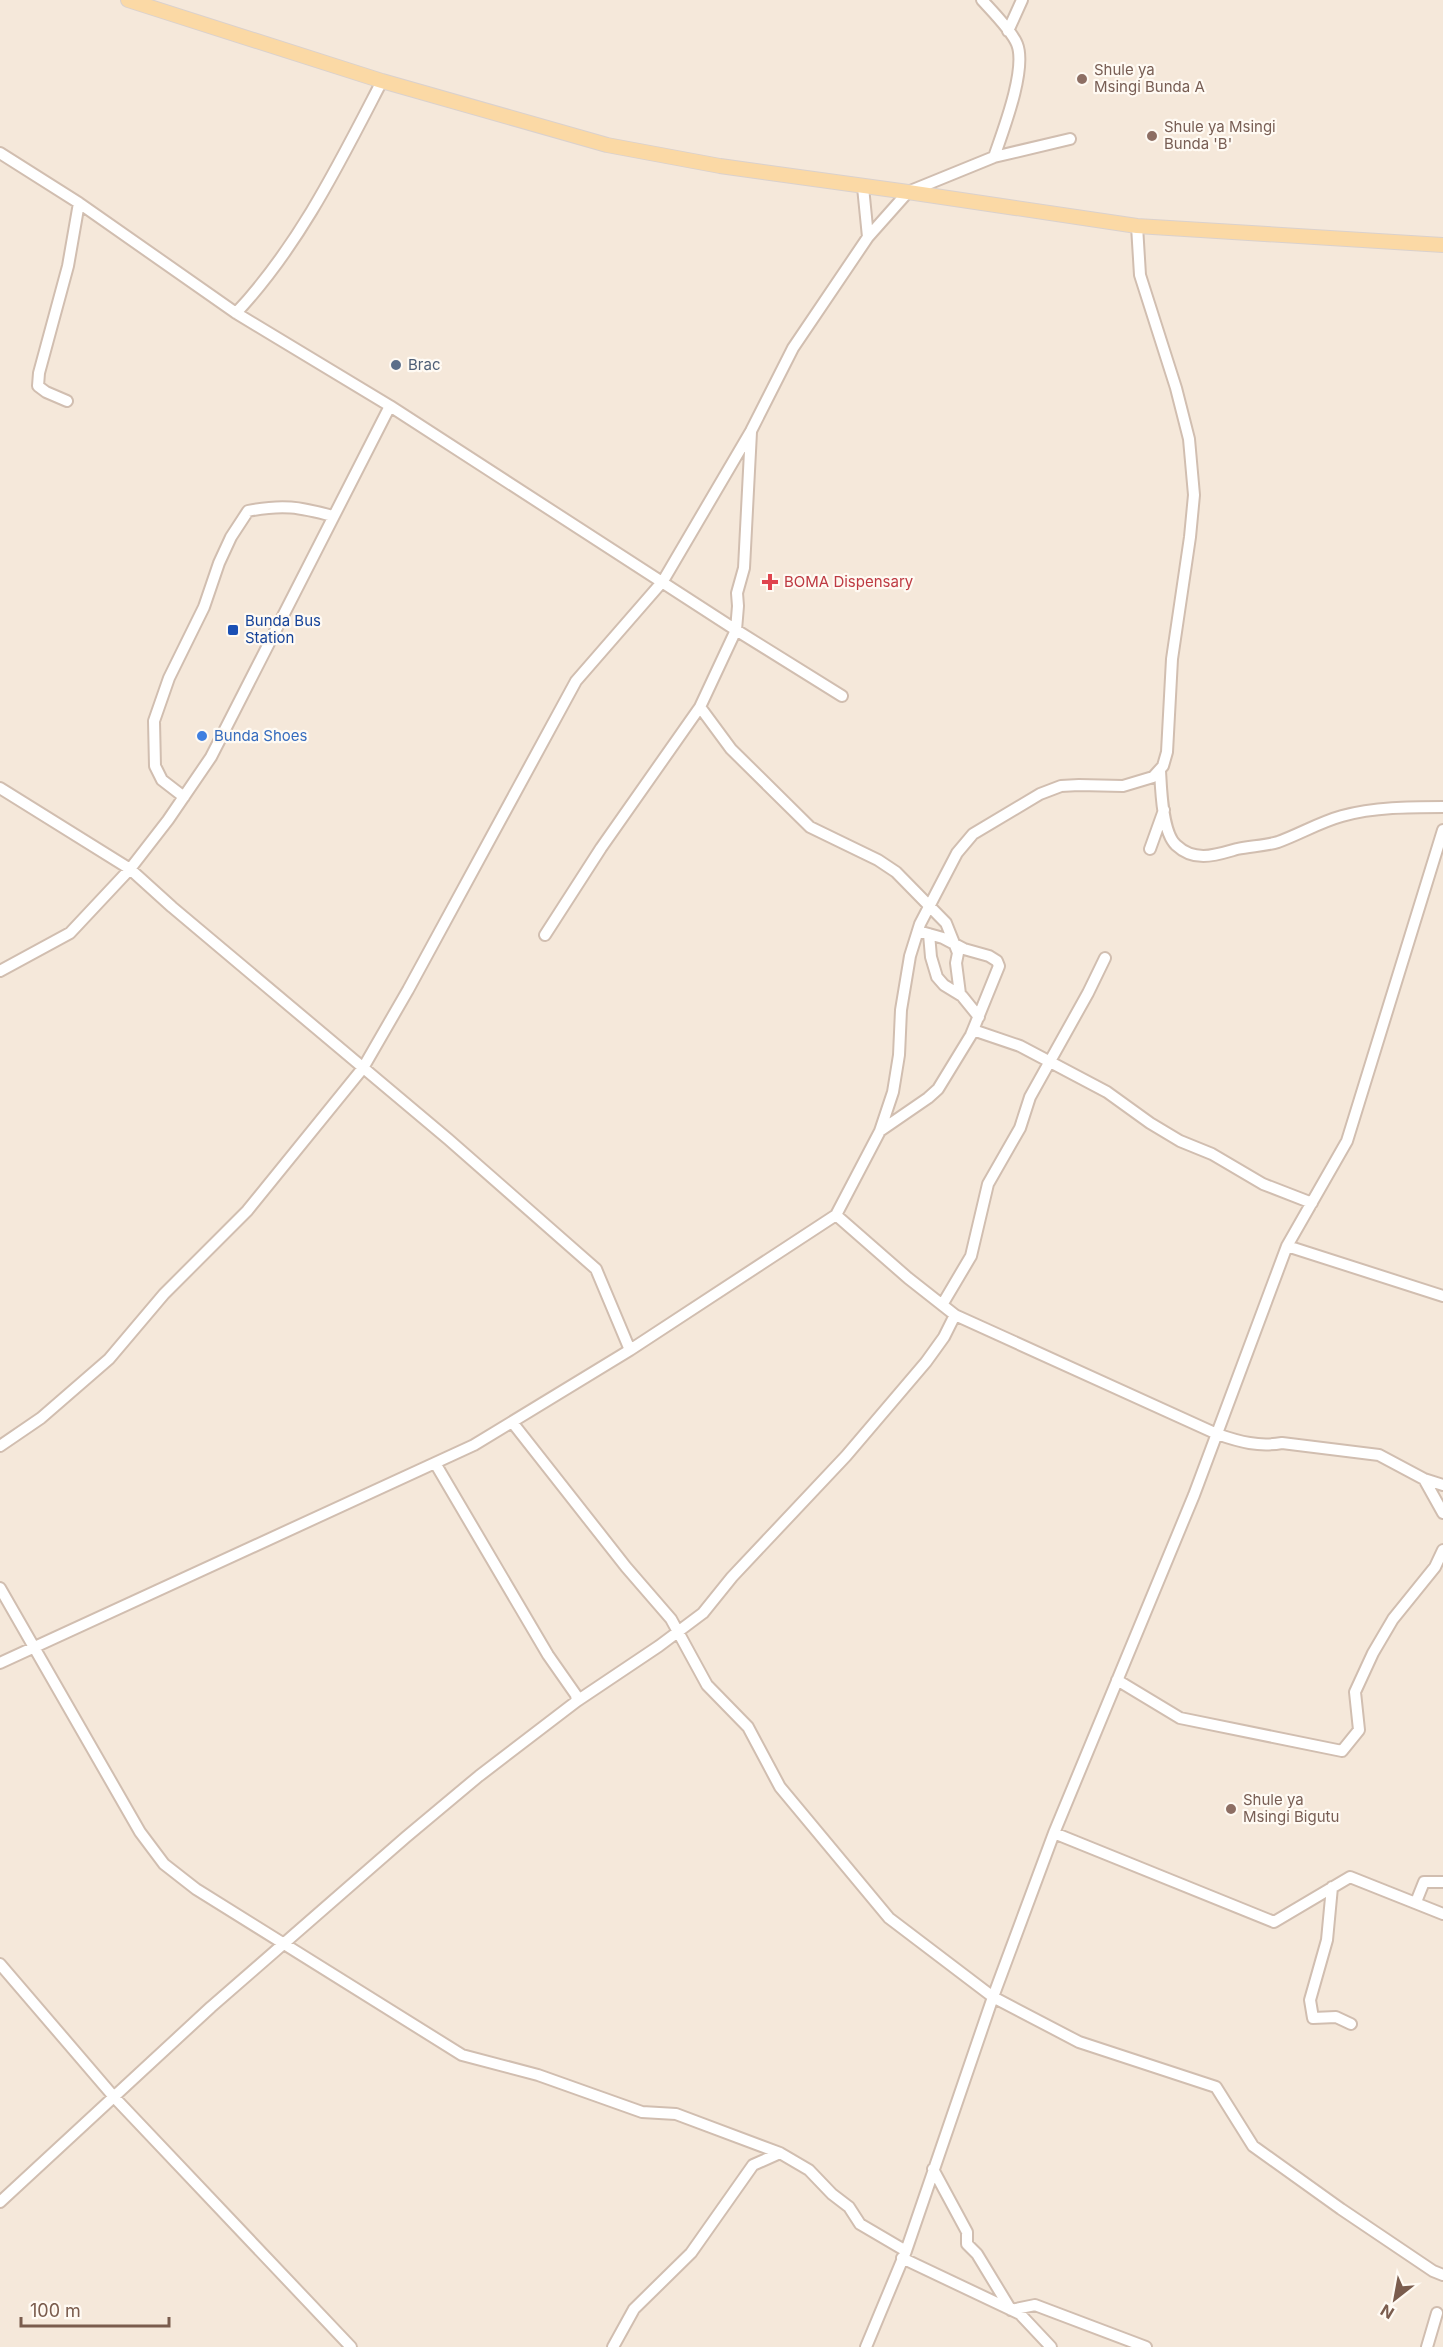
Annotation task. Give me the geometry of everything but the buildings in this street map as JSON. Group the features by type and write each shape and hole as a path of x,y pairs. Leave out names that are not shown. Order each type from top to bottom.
{"main road":[{"path":"128,0 382,81 607,145 720,166 1137,226 1443,245"}],"street":[{"path":"982,0 1017,44 1019,61 1016,83 994,157"},
{"path":"1008,31 1022,0"},
{"path":"236,313 262,285 298,233 332,177 382,81"},
{"path":"0,1446 41,1418 109,1359 164,1294 247,1211 363,1068 408,990 576,681 663,581 751,431 793,348 868,237 908,192 994,157 1070,139"},
{"path":"0,153 79,203 236,313 390,406 842,696"},
{"path":"863,187 868,237"},
{"path":"67,401 46,393 38,386 39,373 68,266 79,203"},
{"path":"0,1663 474,1445 630,1350 836,1215 880,1131 893,1092 899,1055 901,1010 910,956 928,907 957,853 973,834 1000,816 1041,794 1061,786 1079,784 1123,786 1153,777 1160,770 1167,752 1172,659 1194,495 1189,439 1173,377 1140,275 1137,226"},
{"path":"0,971 70,933 130,869 184,797 211,757 390,406"},
{"path":"545,935 600,848 700,707 736,630 737,593 744,568 751,431"},
{"path":"184,797 162,780 155,766 154,721 169,678 204,607 219,563 231,537 248,511 274,506 297,506 333,516"},
{"path":"700,707 731,749 810,827 878,860 896,872 946,923 958,953 956,963 960,994"},
{"path":"1160,770 1169,832 1175,845 1196,855 1212,857 1277,842 1343,815 1380,809 1443,807"},
{"path":"0,788 130,869 172,908 441,1133 596,1269 630,1350"},
{"path":"1150,849 1164,810"},
{"path":"866,2347 904,2255 993,1997 1054,1833 1217,1434 1287,1246 1347,1141 1443,830"},
{"path":"880,1131 938,1089 973,1030 999,966 997,961 989,956 918,931"},
{"path":"929,934 931,957 937,977 944,985 960,994 979,1017"},
{"path":"942,1305 972,1256 988,1184 1020,1128 1030,1097 1106,958"},
{"path":"973,1030 1020,1046 1107,1092 1150,1124 1180,1141 1212,1154 1263,1184 1312,1203"},
{"path":"836,1215 908,1278 955,1315 1217,1434 1246,1444 1268,1446 1282,1443 1379,1455 1424,1479 1443,1485"},
{"path":"1287,1246 1443,1296"},
{"path":"0,2202 203,2015 433,1814 577,1701 703,1613 732,1578 846,1456 926,1362 955,1315"},
{"path":"512,1422 626,1567 671,1619 707,1685 748,1726 780,1787 889,1918 993,1997 1078,2042 1216,2087 1253,2146 1341,2210 1433,2271 1443,2275"},
{"path":"435,1463 548,1655 576,1695 577,1701"},
{"path":"1424,1479 1443,1513"},
{"path":"1118,1680 1180,1718 1342,1751 1359,1730 1356,1692 1373,1653 1394,1619 1435,1567 1443,1550"},
{"path":"0,1588 140,1832 164,1864 196,1889 462,2055 538,2075 642,2112 676,2114 780,2153 809,2170 832,2194 849,2207 860,2224 904,2255 1020,2314 1051,2347"},
{"path":"1054,1833 1274,1922 1350,1877 1443,1914"},
{"path":"1416,1902 1424,1882 1443,1882"},
{"path":"1332,1887 1327,1940 1311,2000 1312,2018 1335,2017 1351,2024"},
{"path":"0,1964 114,2097 351,2347"},
{"path":"613,2347 634,2309 691,2253 753,2165 780,2153"},
{"path":"933,2169 967,2232 967,2244 977,2254 1011,2310"},
{"path":"1011,2310 1035,2305 1146,2347"},
{"path":"1427,2347 1437,2313"}],"shaded area":[{"path":"0,0 1443,0 1443,2347 0,2347"}],"place":[{"name":"Shule ya Msingi Bunda A","path":"1082,79"},
{"name":"Shule ya Msingi Bunda 'B'","path":"1152,136"},
{"name":"Brac","path":"396,365"},
{"name":"BOMA Dispensary","path":"770,582"},
{"name":"Bunda Bus Station","path":"233,630"},
{"name":"Bunda Shoes","path":"202,736"},
{"name":"Shule ya Msingi Bigutu","path":"1231,1809"}]}
